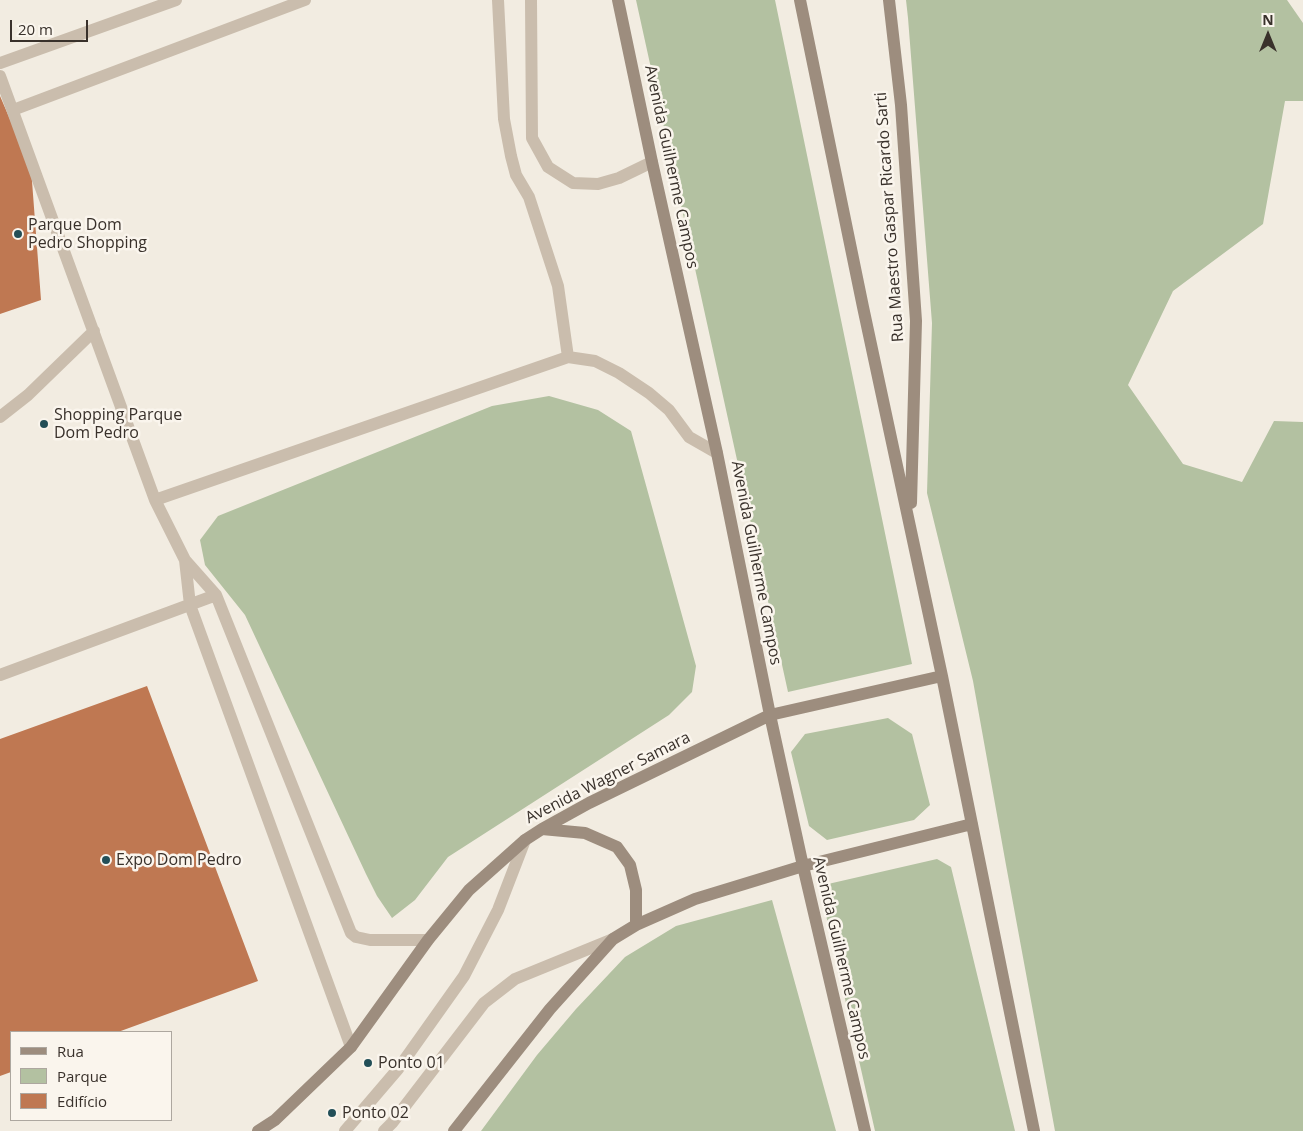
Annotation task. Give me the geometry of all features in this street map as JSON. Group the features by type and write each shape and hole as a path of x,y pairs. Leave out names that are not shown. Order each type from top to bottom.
{"main road":[{"name":"Avenida Guilherme Campos","path":"618,0 717,453 770,715 865,1131"},
{"path":"800,0 942,676 1034,1131"},
{"name":"Rua Maestro Gaspar Ricardo Sarti","path":"889,0 901,105 916,320 910,523"},
{"name":"Avenida Wagner Samara","path":"258,1131 275,1120 351,1047 428,940 469,890 525,840 589,803 770,715 942,676"},
{"path":"454,1131 550,1009 613,939 636,925 695,899 803,866 972,824"},
{"path":"542,829 585,833 618,846 630,865 636,890 636,925"}],"lane":[{"path":"0,63 176,0"},
{"path":"13,110 305,0"},
{"path":"498,0 504,119 511,156 516,175 529,197 558,286 568,357"},
{"path":"531,0 532,138 548,167 573,183 598,184 619,178 652,162"},
{"path":"0,76 155,500 185,560 216,595 351,933 370,940 428,940"},
{"path":"0,417 28,394 94,331"},
{"path":"155,500 568,357 595,361 620,373 649,393 669,410 689,437 717,453"},
{"path":"185,560 190,605 351,1047"},
{"path":"0,675 216,595"},
{"path":"345,1131 398,1069 464,976 498,910 525,840"},
{"path":"384,1131 398,1116 484,1003 514,979 613,939"}],"green space":[{"path":"636,0 775,0 912,664 788,692"},
{"path":"906,0 1287,0 1303,23 1303,101 1285,101 1263,224 1173,291 1128,385 1183,464 1242,482 1274,421 1303,422 1303,1131 1055,1131 973,681 927,493 932,323"},
{"path":"549,396 598,410 631,431 696,666 692,692 669,715 448,857 415,900 392,918 377,896 366,874 245,615 205,565 200,540 218,516 492,406"},
{"path":"888,718 912,734 930,805 914,820 827,840 809,826 791,752 805,734"},
{"path":"937,859 951,867 1015,1131 875,1131 821,893 828,884"},
{"path":"772,900 836,1131 481,1131 537,1055 576,1009 625,957 676,926"}],"building":[{"name":"Parque Dom Pedro Shopping","path":"0,96 31,168 41,300 0,314"},
{"name":"Expo Dom Pedro","path":"147,686 258,981 121,1031 10,1031 10,1072 0,1076 0,739"}],"place":[{"name":"Parque Dom Pedro Shopping","path":"18,234"},
{"name":"Shopping Parque Dom Pedro","path":"44,424"},
{"name":"Expo Dom Pedro","path":"106,860"},
{"name":"Ponto 01","path":"368,1063"},
{"name":"Ponto 02","path":"332,1113"}]}
